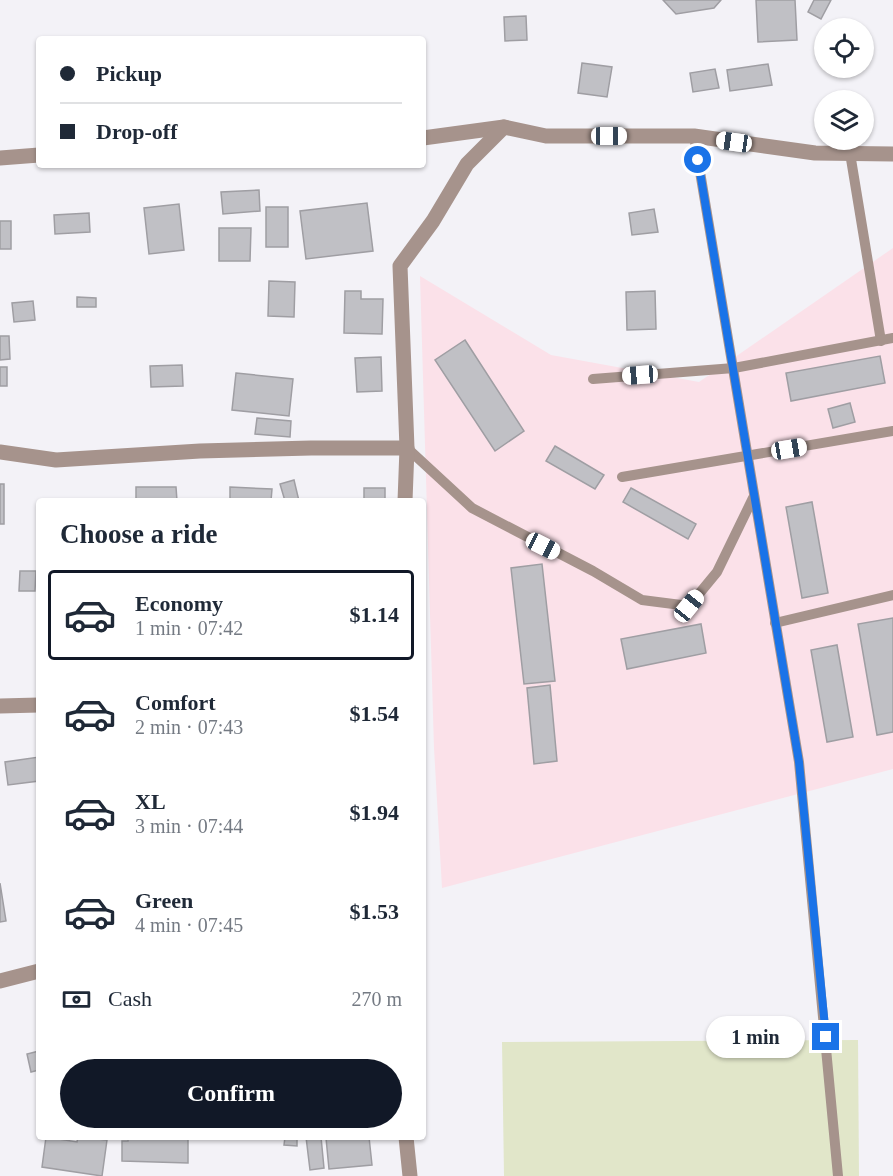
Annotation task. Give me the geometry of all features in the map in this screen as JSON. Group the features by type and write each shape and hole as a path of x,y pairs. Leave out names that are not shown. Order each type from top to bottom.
{"street":[{"path":"405,498 406,448 400,266 433,221 467,164 504,127"},
{"path":"426,138 504,127 546,136 694,136 815,153 893,153"},
{"path":"0,158 36,155"},
{"path":"0,452 56,460 200,451 406,448"},
{"path":"0,706 36,705"},
{"path":"0,981 36,972"},
{"path":"406,1140 410,1176"}],"lane":[{"path":"694,136 799,762 838,1176"},
{"path":"850,153 881,340"},
{"path":"593,379 734,368 893,338"},
{"path":"622,477 893,431"},
{"path":"406,448 472,508 593,571 642,600 689,606 717,572 753,498"},
{"path":"775,623 893,595"}],"shaded area":[{"path":"893,248 893,769 442,888 434,748 420,276 551,355 699,382"}],"green space":[{"path":"858,1040 859,1176 504,1176 502,1042"}],"building":[{"path":"663,0 721,0 714,8 676,14"},
{"path":"756,0 795,0 797,40 758,42"},
{"path":"814,0 831,0 822,18 808,12"},
{"path":"526,16 527,40 505,41 504,17"},
{"path":"582,63 612,67 607,97 578,93"},
{"path":"768,64 772,85 730,91 727,70"},
{"path":"715,69 719,88 693,92 690,73"},
{"path":"259,190 260,211 223,214 221,192"},
{"path":"367,203 373,251 306,259 300,211"},
{"path":"179,204 184,250 149,254 144,208"},
{"path":"266,207 288,207 288,247 266,247"},
{"path":"654,209 658,232 632,235 629,213"},
{"path":"89,213 90,232 55,234 54,215"},
{"path":"0,221 11,221 11,249 0,249"},
{"path":"219,228 251,228 250,261 219,261"},
{"path":"269,281 295,282 294,317 268,316"},
{"path":"345,291 361,291 361,299 383,299 382,334 344,333"},
{"path":"655,291 656,329 627,330 626,292"},
{"path":"77,297 96,298 96,307 77,307"},
{"path":"33,301 35,320 14,322 12,303"},
{"path":"0,336 9,336 10,359 0,360"},
{"path":"465,340 524,431 495,451 435,360"},
{"path":"880,356 885,383 791,401 786,373"},
{"path":"381,357 382,391 357,392 355,358"},
{"path":"182,365 183,386 151,387 150,366"},
{"path":"0,367 7,367 7,386 0,386"},
{"path":"236,373 293,379 289,416 232,410"},
{"path":"850,403 855,422 833,428 828,409"},
{"path":"257,418 291,421 290,437 255,434"},
{"path":"555,446 604,475 595,489 546,461"},
{"path":"294,480 298,498 284,498 280,484"},
{"path":"0,484 4,484 4,524 0,524"},
{"path":"136,487 176,487 177,498 136,498"},
{"path":"230,487 272,489 271,498 230,498"},
{"path":"364,488 385,488 385,498 364,498"},
{"path":"631,488 696,524 688,539 623,502"},
{"path":"812,502 828,593 802,598 786,507"},
{"path":"542,564 555,681 524,684 511,568"},
{"path":"20,571 36,571 35,591 19,591"},
{"path":"893,618 893,732 877,735 858,624"},
{"path":"701,624 706,653 627,669 621,639"},
{"path":"837,645 853,737 827,742 811,650"},
{"path":"550,685 557,761 534,764 527,688"},
{"path":"36,757 36,781 8,785 5,762"},
{"path":"0,883 6,921 0,922"},
{"path":"36,1052 36,1071 31,1072 27,1054"},
{"path":"46,1140 77,1142 77,1140 107,1140 102,1176 42,1167"},
{"path":"188,1140 188,1163 122,1161 122,1141"},
{"path":"285,1140 297,1140 297,1146 284,1145"},
{"path":"306,1140 321,1140 324,1168 310,1170"},
{"path":"326,1140 369,1140 372,1165 329,1169"}],"route":[{"path":"698,160 799,762 826,1037"}]}
